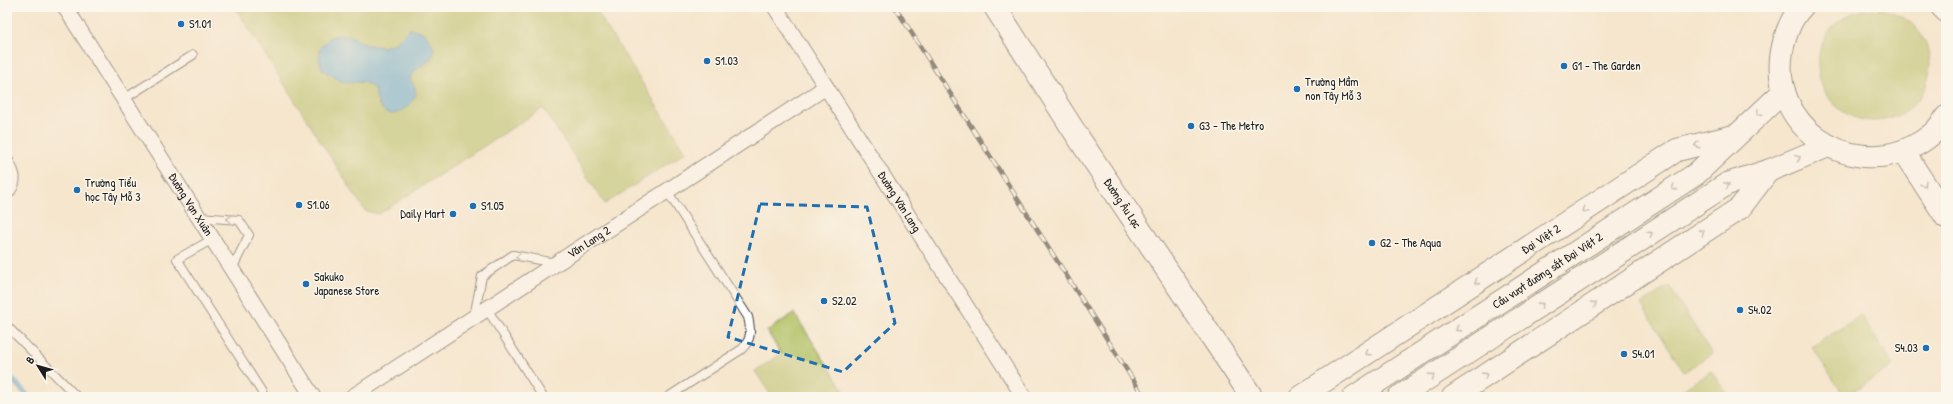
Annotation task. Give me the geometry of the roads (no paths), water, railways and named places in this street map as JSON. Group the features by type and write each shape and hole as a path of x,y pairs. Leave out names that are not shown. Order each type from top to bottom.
{"street":[{"name":"Đường Văn Lang","path":"775,7 1024,397"},
{"name":"Đường Âu Lạc","path":"995,7 1078,137 1252,397"},
{"path":"1802,7 1785,35 1780,63 1784,91 1794,113 1808,132 1828,146 1852,155 1878,157 1903,151 1918,144 1932,134 1945,121"},
{"path":"1942,7 1946,11"},
{"name":"Đường Vạn Xuân","path":"68,8 313,397"},
{"name":"Văn Lang 2","path":"352,397 826,87"},
{"name":"Đại Việt 2","path":"1300,397 1677,150 1735,136 1784,91"},
{"name":"Cầu vượt đường sắt Đại Việt 2","path":"1354,397 1696,174 1735,136"},
{"path":"1399,397 1727,184 1768,171 1828,146"},
{"path":"1903,151 1946,217"},
{"path":"1453,397 1740,208 1768,171"}],"lane":[{"path":"124,99 193,55"},
{"path":"7,157 16,172 16,182 7,196"},
{"path":"667,191 748,317 751,334 748,343 742,349 668,397"},
{"path":"199,217 239,220 246,230 249,235 232,270"},
{"path":"213,239 176,259 265,397"},
{"path":"474,318 482,276 513,256 556,263"},
{"path":"487,309 543,397"},
{"path":"7,326 77,397"}],"water":[{"path":"409,29 419,30 426,35 434,48 434,54 431,59 412,74 410,79 415,87 416,95 401,111 391,114 386,112 379,106 374,89 364,82 345,83 323,70 319,59 320,49 330,37 347,35 354,37 364,44 383,47 395,43"}],"waterway":[{"path":"7,374 29,397"}],"railway":[{"path":"895,7 1144,397"}],"place":[{"name":"S1.01","path":"181,24"},
{"name":"S1.03","path":"707,61"},
{"name":"G1 - The Garden","path":"1564,66"},
{"name":"Trường Mầm non Tây Mỗ 3","path":"1297,89"},
{"name":"G3 - The Metro","path":"1191,126"},
{"name":"Trường Tiểu học Tây Mỗ 3","path":"77,190"},
{"name":"S1.06","path":"299,205"},
{"name":"S1.05","path":"473,206"},
{"name":"Daily Mart","path":"453,214"},
{"name":"G2 - The Aqua","path":"1372,243"},
{"name":"Sakuko Japanese Store","path":"306,284"},
{"name":"S2.02","path":"824,301"},
{"name":"S4.02","path":"1740,310"},
{"name":"S4.03","path":"1926,348"},
{"name":"S4.01","path":"1624,354"}]}
